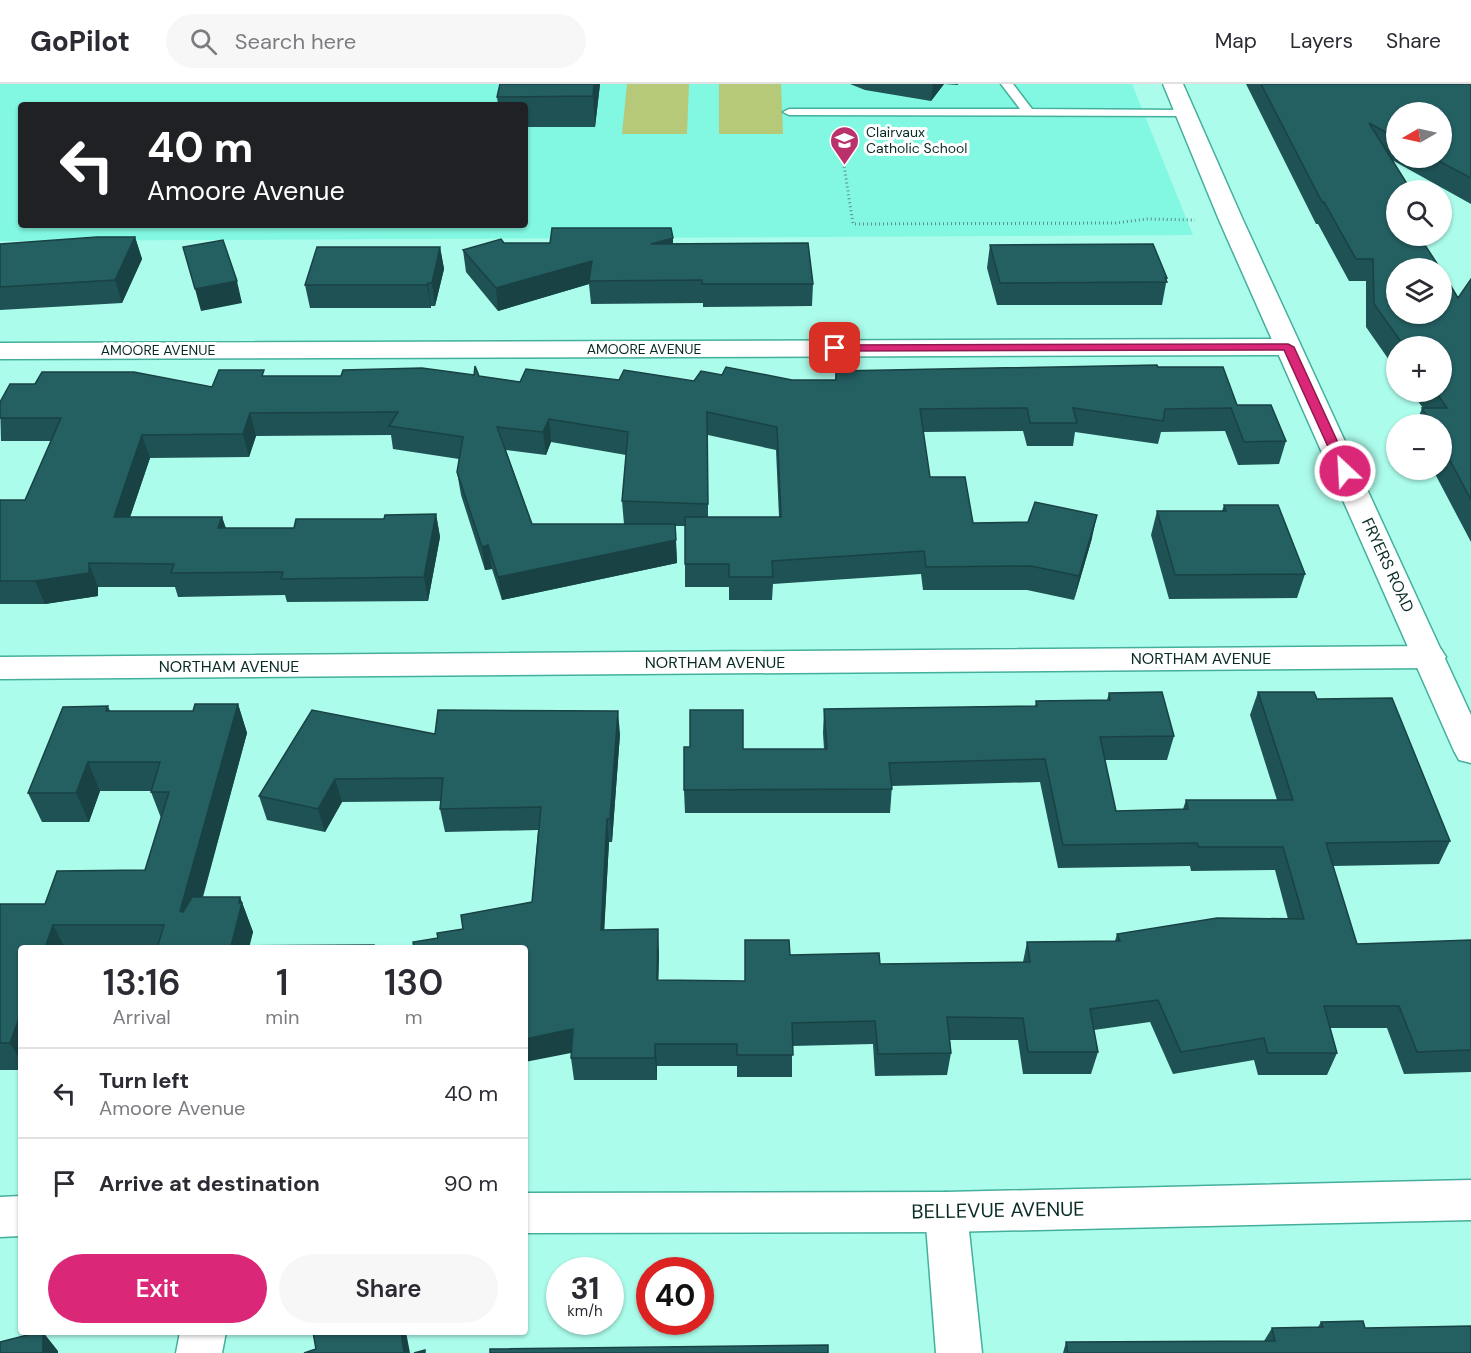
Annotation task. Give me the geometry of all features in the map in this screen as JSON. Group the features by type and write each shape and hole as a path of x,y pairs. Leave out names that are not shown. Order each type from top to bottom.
{"street":[{"name":"FRYERS ROAD","path":"1173,84 1231,220 1471,751"},
{"name":"AMOORE AVENUE","path":"0,351 1288,347"},
{"name":"NORTHAM AVENUE","path":"0,668 1430,657"},
{"name":"BELLEVUE AVENUE","path":"528,1214 946,1212 1471,1200"},
{"path":"946,1212 959,1353"},
{"path":"0,1217 18,1216"},
{"path":"199,1353 202,1335"}],"lane":[{"path":"1007,84 1029,113"},
{"path":"789,112 1185,113"}],"path":[{"path":"839,134 853,224 1116,223 1147,219 1231,220"}],"shaded area":[{"name":"Clairvaux Catholic School","path":"0,84 1132,84 1193,235 0,241"},
{"path":"627,84 689,84 687,134 622,134"},
{"path":"719,84 781,84 783,134 719,134"}],"building":[{"path":"500,84 594,84 593,96 497,97"},
{"path":"1261,84 1471,84 1471,178 1452,168 1452,102 1386,102 1386,132 1369,123 1386,150 1386,168 1397,168 1405,180 1386,180 1386,246 1426,246 1433,258 1386,258 1386,321 1374,304 1373,259 1356,259 1322,202"},
{"path":"552,228 671,228 673,238 651,244 808,243 813,284 702,284 702,280 589,281 592,261 496,288 463,250 501,239 504,243 550,243"},
{"path":"97,237 135,237 115,280 0,287 0,244"},
{"path":"223,240 237,281 195,289 183,247"},
{"path":"1153,244 1167,282 1000,283 990,245"},
{"path":"317,247 440,247 432,283 427,285 305,285"},
{"path":"1471,279 1471,500 1452,464 1452,414 1425,414 1422,408 1447,408 1443,402 1452,402 1452,336 1397,336 1388,324 1452,324 1452,288 1458,298"},
{"path":"1157,365 1158,367 1223,367 1237,405 1271,405 1286,441 1244,442 1231,408 1165,409 1163,421 1073,408 1077,423 1030,423 1027,408 920,409 930,477 965,477 973,523 1028,522 1035,502 1097,515 1079,576 1031,566 926,567 924,551 772,561 773,577 729,577 729,564 685,564 685,517 781,517 777,427 707,412 708,504 622,501 628,432 549,419 543,432 497,427 532,524 675,524 676,540 498,577 488,545 482,547 457,472 463,437 389,426 398,412 250,413 243,434 142,435 114,517 222,517 218,528 294,528 296,519 384,519 385,515 436,514 424,577 281,579 283,572 171,573 174,564 89,563 89,573 35,581 0,581 0,500 25,500 61,418 0,418 0,402 10,384 35,384 42,372 134,372 212,387 219,370 264,370 262,376 341,376 343,370 422,368 474,375 475,366 479,376 520,382 526,369 619,380 624,370 694,381 701,371 722,375 726,367 792,380 836,380 836,371"},
{"path":"1224,505 1278,505 1305,574 1175,575 1157,511 1226,511"},
{"path":"1162,692 1174,736 1100,737 1116,811 1188,809 1186,800 1293,800 1258,692 1314,692 1317,699 1392,698 1450,841 1326,843 1357,944 1471,940 1471,1050 1417,1052 1399,1006 1324,1006 1337,1053 1268,1053 1264,1038 1181,1052 1158,1000 1090,1009 1098,1052 1028,1052 1023,1018 947,1017 951,1053 878,1054 875,1021 792,1023 793,1055 737,1055 737,1044 655,1044 655,1058 571,1058 573,1029 528,1038 528,945 414,945 413,942 438,938 437,933 463,929 461,915 532,902 541,807 440,809 443,778 335,779 318,809 259,796 312,710 435,734 438,710 618,711 610,819 607,819 601,930 658,929 657,980 745,981 745,940 789,940 790,955 879,953 880,964 1030,962 1027,942 1120,941 1117,934 1217,918 1304,919 1283,847 1199,847 1197,843 1063,845 1045,759 889,763 892,789 684,790 684,747 690,747 690,710 743,710 743,749 827,749 824,709 1037,706 1036,701 1110,700 1109,693"},
{"path":"195,704 238,704 180,911 183,912 192,897 240,897 239,903 242,903 231,945 158,945 164,925 53,925 46,945 18,945 18,1021 10,1043 0,1043 0,904 45,904 57,871 145,870 169,792 151,792 160,762 88,762 76,793 28,793 63,707 108,706 106,711 193,711"},
{"path":"1363,1321 1365,1328 1471,1326 1471,1353 1068,1353 1066,1342 1275,1341 1272,1328 1323,1327 1321,1322"},
{"path":"27,1335 43,1335 43,1353 0,1353 0,1342"},
{"path":"314,1335 401,1335 404,1353 304,1353 316,1349"},
{"path":"828,1345 828,1353 490,1353 490,1349"}],"place":[{"name":"Clairvaux Catholic School","path":"845,166"}],"route":[{"path":"835,348 1288,347 1345,471"}]}
